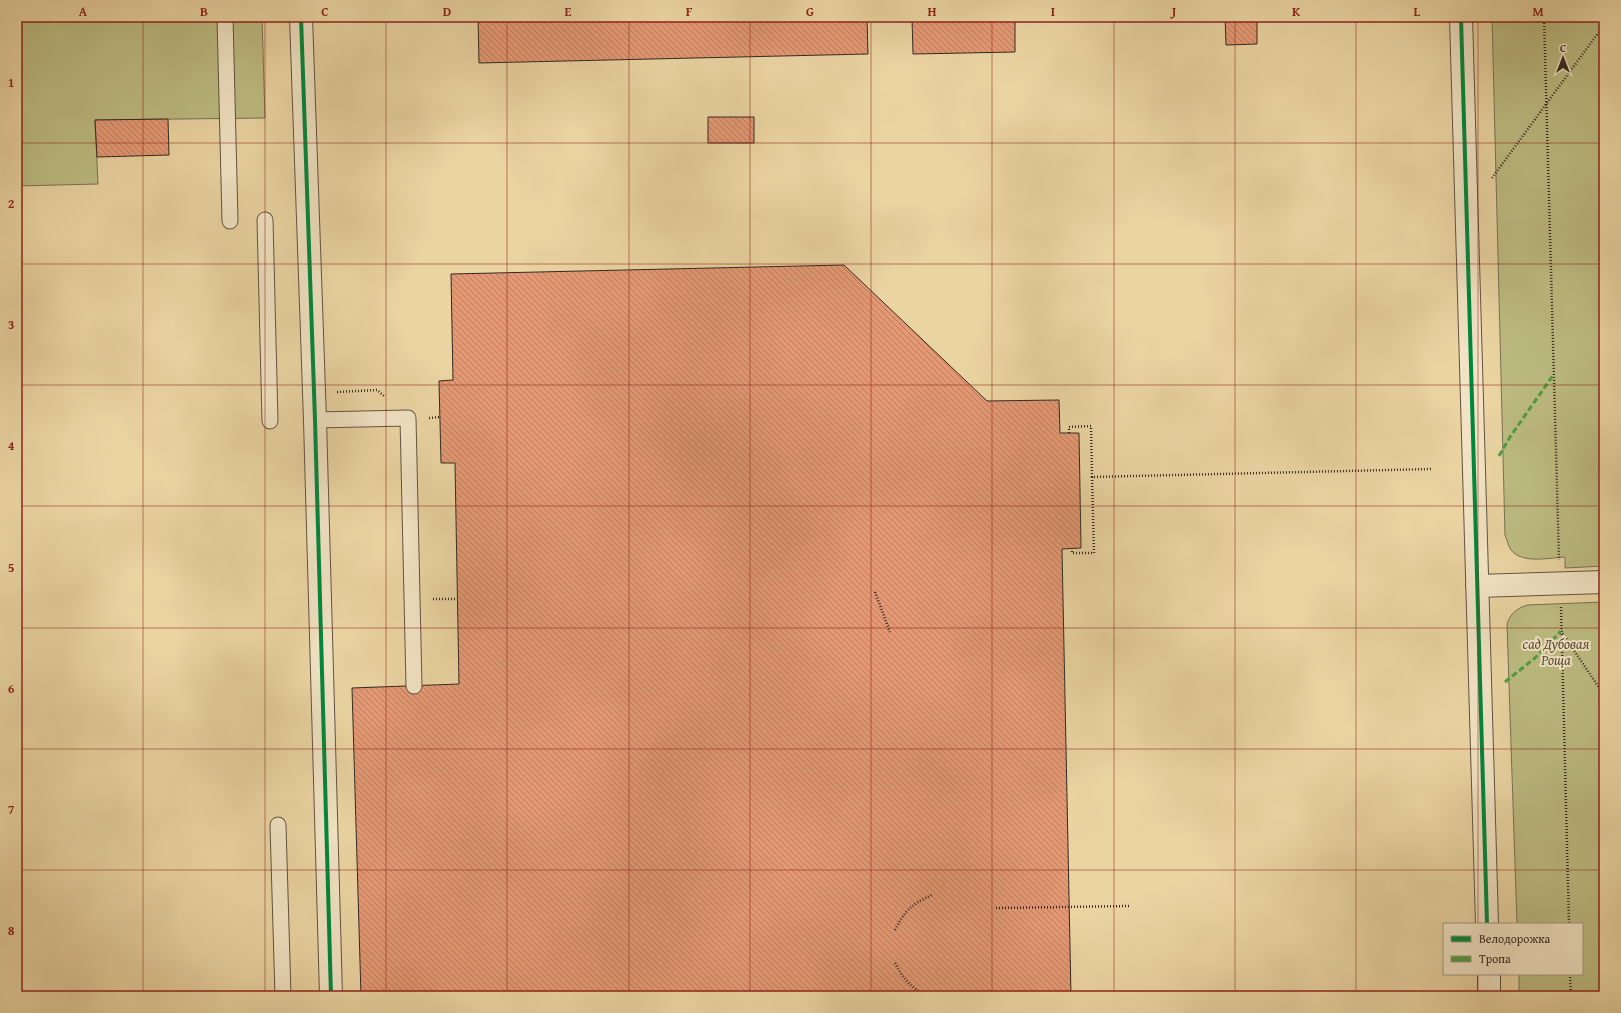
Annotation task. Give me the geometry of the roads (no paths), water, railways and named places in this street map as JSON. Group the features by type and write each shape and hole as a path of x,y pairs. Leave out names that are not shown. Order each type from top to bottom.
{"street":[{"path":"301,17 315,420 331,996"},
{"path":"1461,17 1487,923"},
{"path":"1477,586 1604,582"},
{"path":"1489,975 1489,996"}],"lane":[{"path":"225,17 230,221"},
{"path":"264,220 270,421"},
{"path":"315,420 408,418 414,686"},
{"path":"278,825 283,996"}],"park label":[{"name":"сад Дубовая Роща","path":"1556,652"}]}
